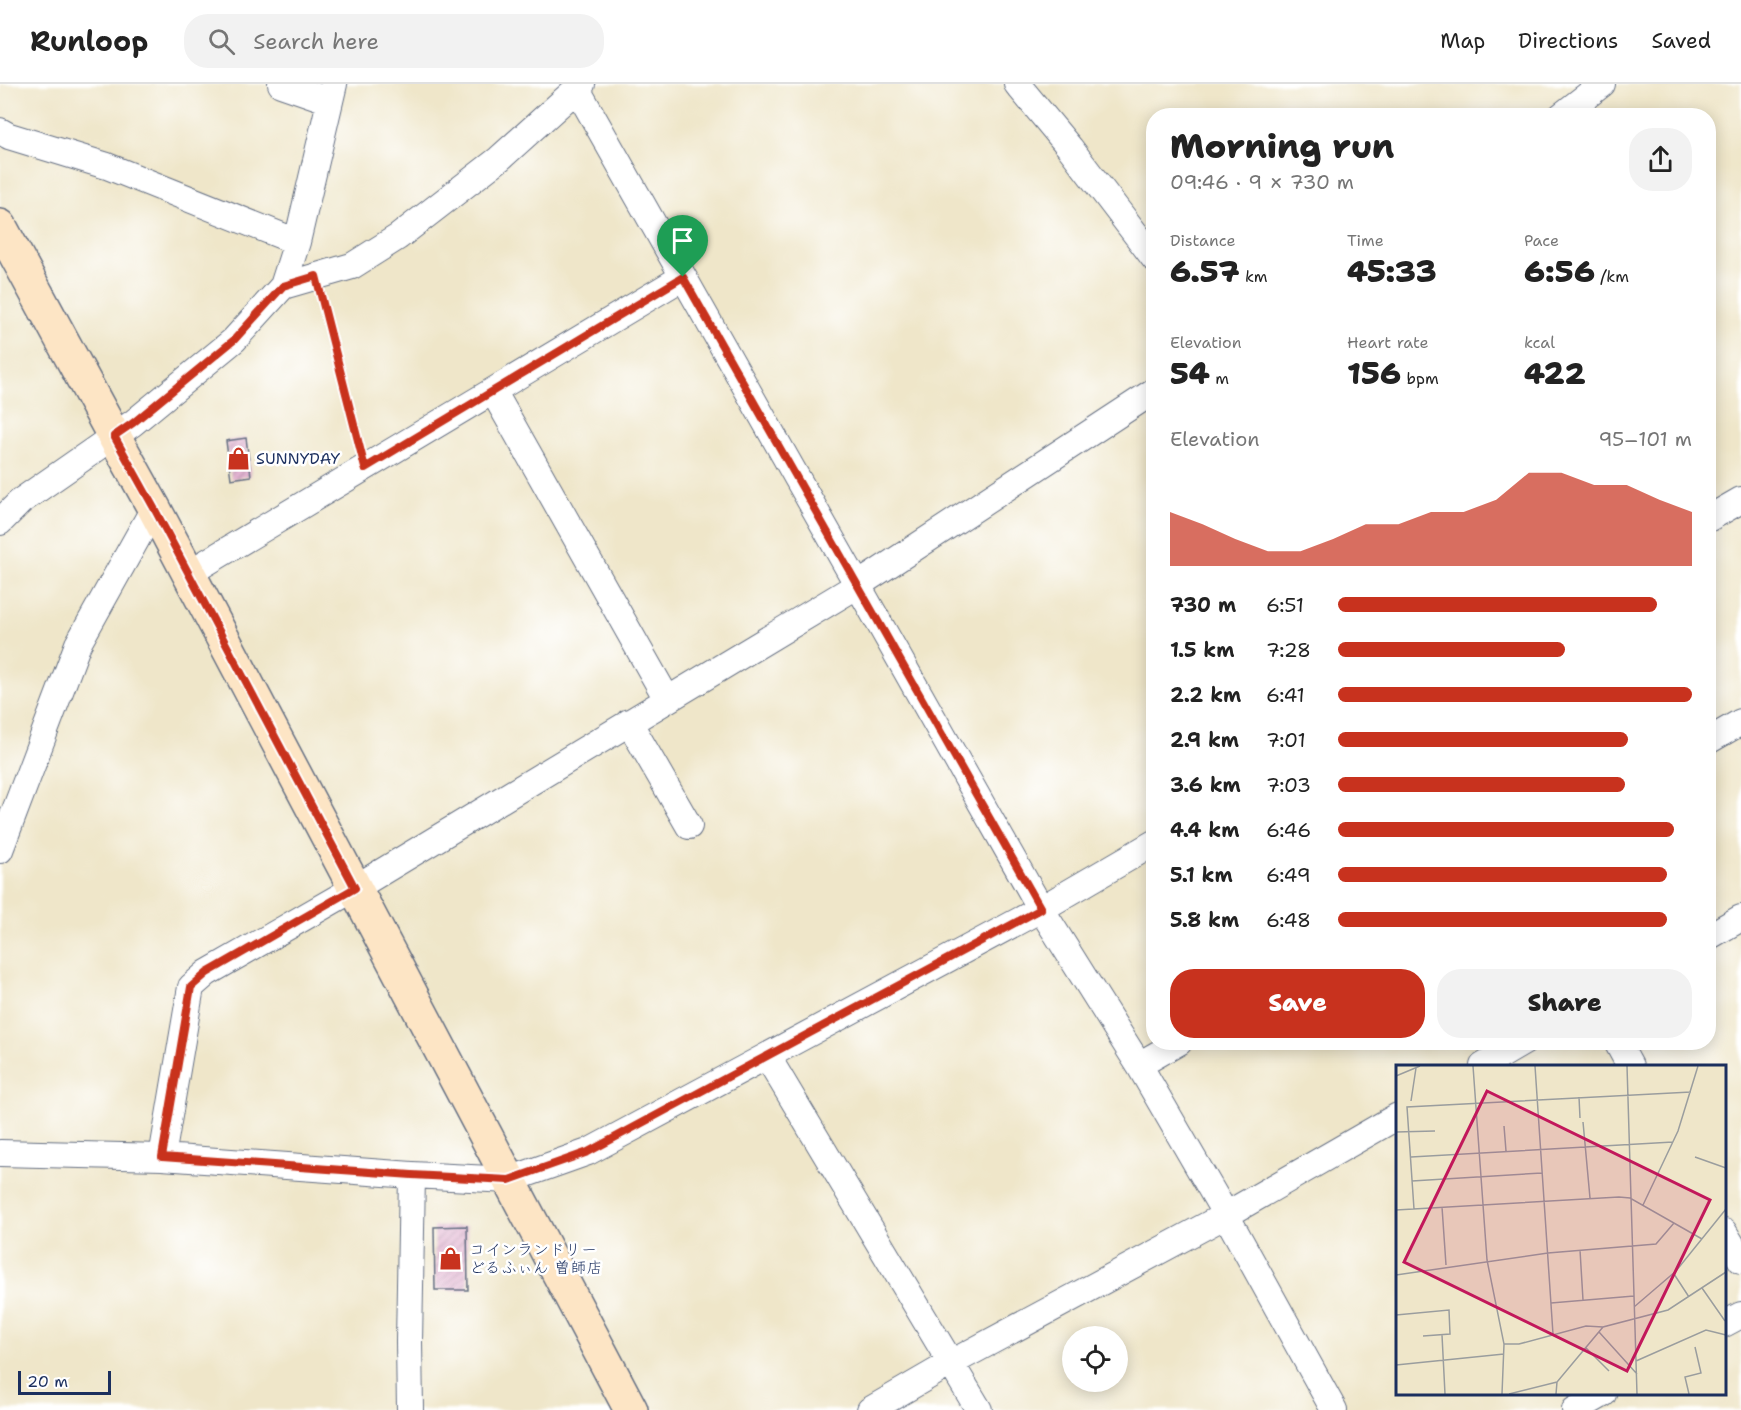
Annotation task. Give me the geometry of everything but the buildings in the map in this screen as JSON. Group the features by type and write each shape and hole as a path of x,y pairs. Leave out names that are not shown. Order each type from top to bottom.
{"street":[{"path":"0,522 21,501 133,423 234,340 283,286 297,242 332,92 281,84"},
{"path":"1017,84 1070,148 1146,248"},
{"path":"1571,108 1602,84"},
{"path":"283,286 352,266 399,237 499,159 580,87 683,277 1041,909 1139,1065 1226,1215 1334,1410"},
{"path":"0,131 9,136 107,166 297,242"},
{"path":"0,226 189,573 631,1410"},
{"path":"189,573 683,277"},
{"path":"493,391 668,699"},
{"path":"162,1157 191,987 207,973 355,888 858,585 1146,396"},
{"path":"1716,514 1741,500"},
{"path":"2,839 78,644 154,508"},
{"path":"629,722 689,826"},
{"path":"1716,736 1741,722"},
{"path":"0,1154 162,1157 509,1180 588,1152 1041,909 1146,848"},
{"path":"1716,932 1741,918"},
{"path":"1139,1065 1165,1050"},
{"path":"1485,1065 1510,1050"},
{"path":"1621,1050 1629,1065"},
{"path":"767,1056 979,1410"},
{"path":"870,1410 951,1363 1226,1215 1396,1117"},
{"path":"410,1410 412,1175"},
{"path":"1726,1234 1741,1260"},
{"path":"1726,1323 1741,1315"},
{"path":"1575,1410 1601,1395"}],"path":[{"path":"316,276 365,468"}],"place":[{"name":"SUNNYDAY","path":"238,458"},
{"name":"コインランドリー どるふぃん 曽師店","path":"451,1258"}],"route":[{"path":"316,276 365,468 683,277 1041,909 588,1152 509,1180 162,1157 191,987 207,973 355,888 114,436 234,340 283,286 316,276"}]}
